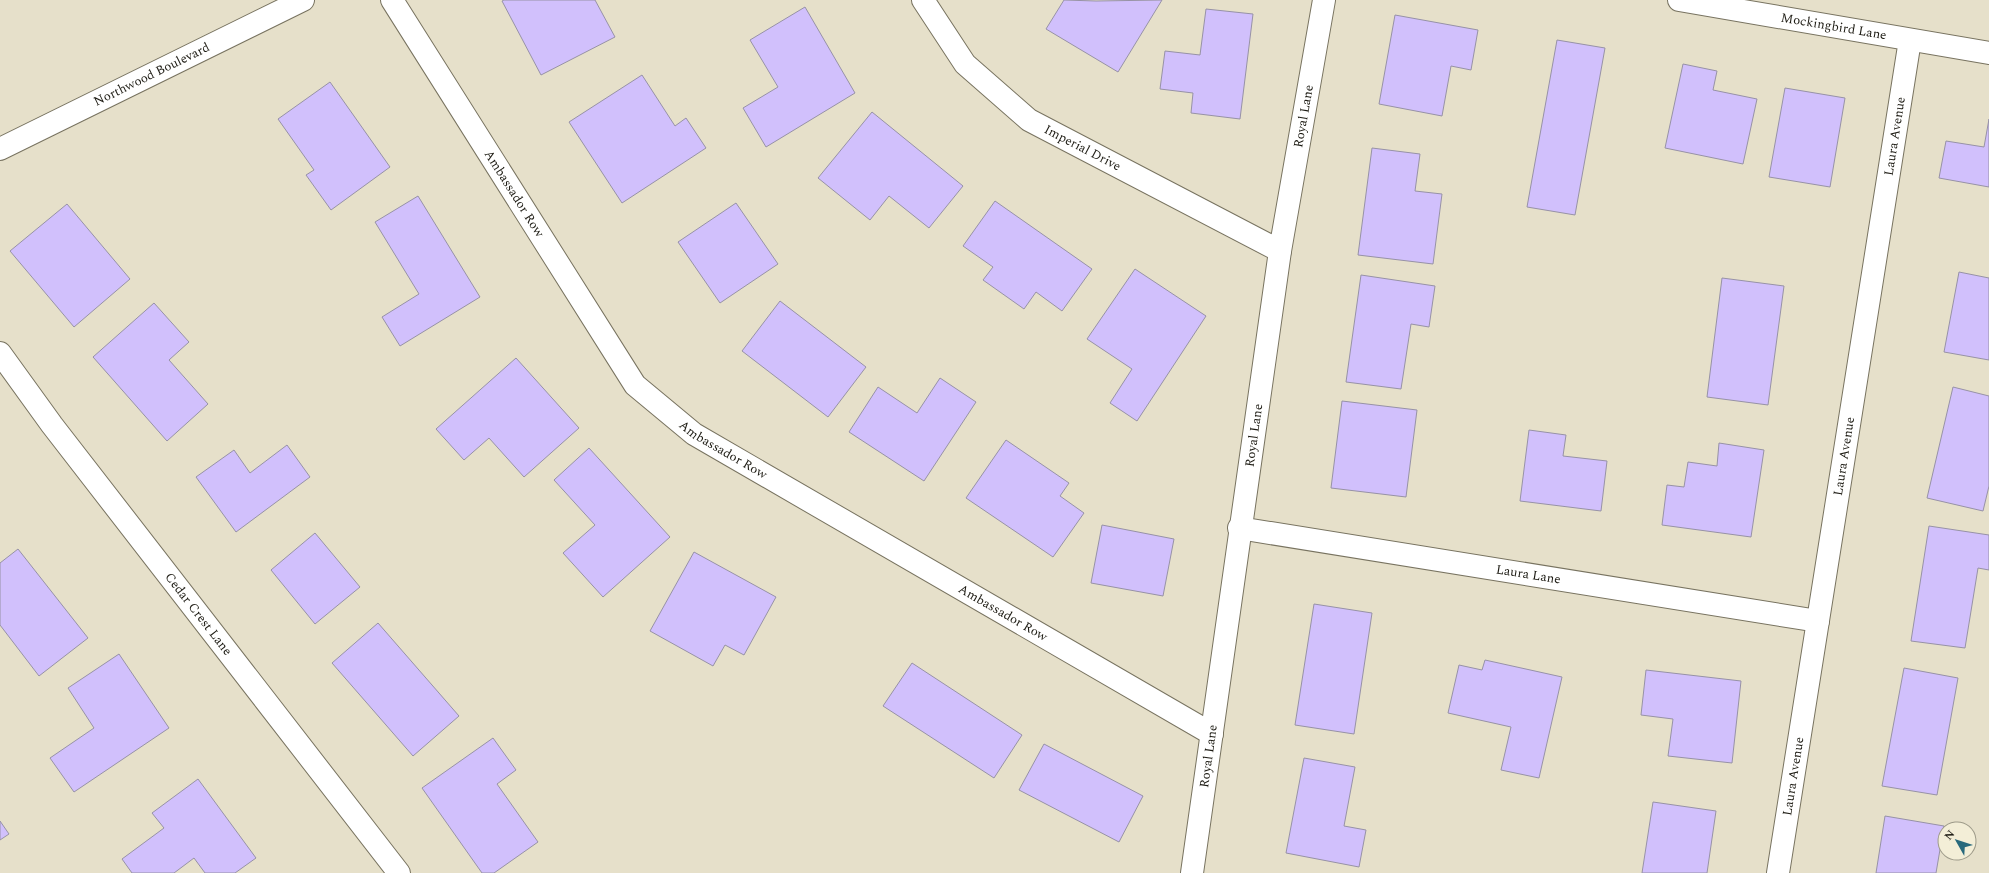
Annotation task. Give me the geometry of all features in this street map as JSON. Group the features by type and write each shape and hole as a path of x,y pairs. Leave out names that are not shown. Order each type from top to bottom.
{"street":[{"name":"Northwood Boulevard","path":"0,149 303,0"},
{"name":"Ambassador Row","path":"392,0 635,384 694,434 1212,734"},
{"name":"Imperial Drive","path":"923,0 965,64 1029,120 1280,251"},
{"name":"Royal Lane","path":"1192,873 1239,528 1280,251 1324,0"},
{"name":"Mockingbird Lane","path":"1679,0 1766,7 1910,40 1989,53"},
{"name":"Laura Avenue","path":"1778,873 1910,40"},
{"name":"Cedar Crest Lane","path":"0,353 52,425 399,873"},
{"name":"Laura Lane","path":"1239,528 1818,621"}],"building":[{"path":"595,0 615,37 541,75 502,1"},
{"path":"1064,0 1162,0 1118,72 1046,29"},
{"path":"805,7 855,93 766,147 743,108 778,87 750,40"},
{"path":"1206,9 1253,14 1240,119 1191,113 1193,93 1160,89 1165,51 1200,55"},
{"path":"1395,15 1478,30 1471,70 1451,66 1442,116 1379,104"},
{"path":"1557,40 1605,48 1575,215 1527,207"},
{"path":"1683,64 1717,71 1713,90 1757,99 1743,164 1665,148"},
{"path":"642,75 675,126 686,118 706,148 622,203 569,122"},
{"path":"330,82 390,167 331,210 306,175 314,170 278,119"},
{"path":"1785,88 1845,98 1830,187 1769,177"},
{"path":"872,112 963,186 929,228 889,196 870,220 818,178"},
{"path":"1989,119 1989,187 1939,178 1946,141 1984,147"},
{"path":"1372,148 1420,154 1415,191 1442,194 1433,264 1358,255"},
{"path":"418,196 480,297 400,346 382,317 419,294 375,222"},
{"path":"995,201 1092,269 1062,311 1036,292 1024,309 983,280 993,267 963,246"},
{"path":"736,203 778,264 720,303 678,242"},
{"path":"67,204 130,279 74,327 10,251"},
{"path":"1135,269 1206,316 1137,421 1110,403 1132,369 1087,339"},
{"path":"1959,272 1989,278 1989,360 1944,352"},
{"path":"1361,275 1435,286 1429,327 1411,324 1401,389 1346,382"},
{"path":"1722,278 1784,286 1768,405 1707,397"},
{"path":"780,301 866,367 828,417 742,351"},
{"path":"154,303 189,342 169,360 208,404 167,441 93,357"},
{"path":"516,358 579,428 524,477 489,438 464,460 436,429"},
{"path":"940,378 976,402 924,481 849,432 878,387 917,413"},
{"path":"1953,387 1989,396 1989,486 1983,511 1927,498"},
{"path":"1342,401 1417,410 1406,497 1331,488"},
{"path":"1529,430 1566,435 1563,456 1607,461 1601,511 1520,501"},
{"path":"1006,440 1069,483 1060,496 1084,513 1053,557 966,498"},
{"path":"1719,443 1764,450 1751,537 1662,525 1667,485 1684,487 1688,462 1717,466"},
{"path":"287,445 310,477 236,532 196,477 234,450 250,473"},
{"path":"589,448 670,537 603,597 563,553 595,525 554,480"},
{"path":"1102,525 1174,539 1163,596 1091,583"},
{"path":"1929,526 1989,535 1989,570 1978,568 1965,648 1911,641"},
{"path":"315,533 360,587 315,624 271,570"},
{"path":"18,549 88,638 39,676 0,625 0,563"},
{"path":"694,552 776,597 744,655 725,645 713,666 650,631"},
{"path":"1314,604 1372,613 1354,734 1295,725"},
{"path":"378,623 459,716 413,756 332,663"},
{"path":"119,654 169,728 74,792 50,758 94,728 68,688"},
{"path":"1485,660 1562,677 1539,778 1501,770 1511,727 1448,713 1459,665 1482,670"},
{"path":"912,663 1022,735 994,778 883,706"},
{"path":"1904,668 1958,678 1937,795 1882,786"},
{"path":"1646,670 1741,681 1732,763 1668,756 1673,719 1641,715"},
{"path":"493,738 516,770 497,784 538,842 494,873 482,873 422,788"},
{"path":"1044,744 1143,796 1119,842 1019,790"},
{"path":"1304,758 1355,767 1344,826 1366,830 1359,867 1286,853"},
{"path":"198,779 256,858 235,873 205,873 194,858 174,873 132,873 122,859 164,828 152,813"},
{"path":"1653,802 1716,811 1707,873 1642,873"},
{"path":"1885,816 1937,825 1938,861 1936,873 1876,873"},
{"path":"0,821 9,834 0,840"}]}
